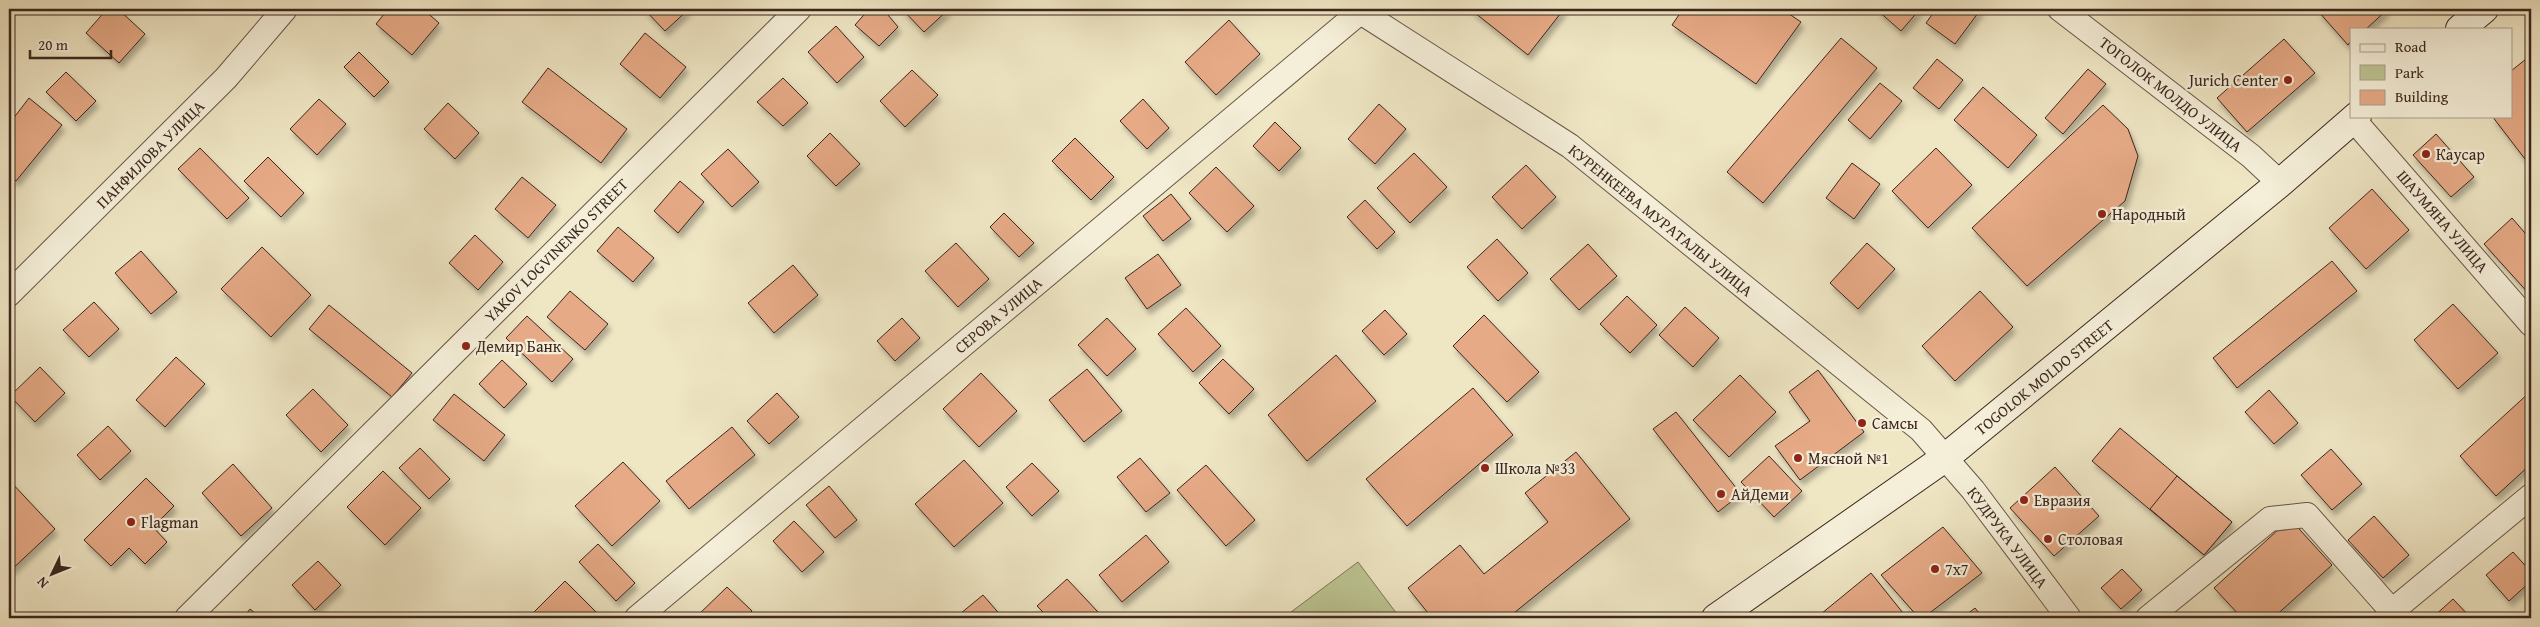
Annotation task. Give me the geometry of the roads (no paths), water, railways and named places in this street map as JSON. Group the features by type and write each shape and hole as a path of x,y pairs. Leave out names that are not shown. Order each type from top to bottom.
{"main road":[{"path":"2461,28 2484,9"},
{"name":"TOGOLOK MOLDO STREET","path":"1716,618 1946,457 2280,183 2355,118"}],"street":[{"name":"ПАНФИЛОВА УЛИЦА","path":"9,294 226,78 285,9"},
{"name":"YAKOV LOGVINENKO STREET","path":"187,618 799,9"},
{"name":"ТОГОЛОК МОЛДО УЛИЦА","path":"2060,9 2251,156 2280,183"},
{"name":"КУРЕНКЕЕВА МУРАТАЛЫ УЛИЦА","path":"1358,10 1570,146 1921,430 1946,457"},
{"name":"СЕРОВА УЛИЦА","path":"637,618 1358,10"},
{"name":"ШАУМЯНА УЛИЦА","path":"2355,118 2531,324"},
{"name":"КУДРУКА УЛИЦА","path":"1946,457 2069,618"},
{"path":"2148,618 2270,519 2307,515 2395,615 2531,496"}],"place":[{"name":"Jurich Center","path":"2288,80"},
{"name":"Каусар","path":"2426,154"},
{"name":"Народный","path":"2102,214"},
{"name":"Демир Банк","path":"466,346"},
{"name":"Самсы","path":"1862,423"},
{"name":"Мясной №1","path":"1798,458"},
{"name":"Школа №33","path":"1485,468"},
{"name":"АйДеми","path":"1721,494"},
{"name":"Евразия","path":"2024,500"},
{"name":"Flagman","path":"131,522"},
{"name":"Столовая","path":"2048,539"},
{"name":"7x7","path":"1935,569"}]}
